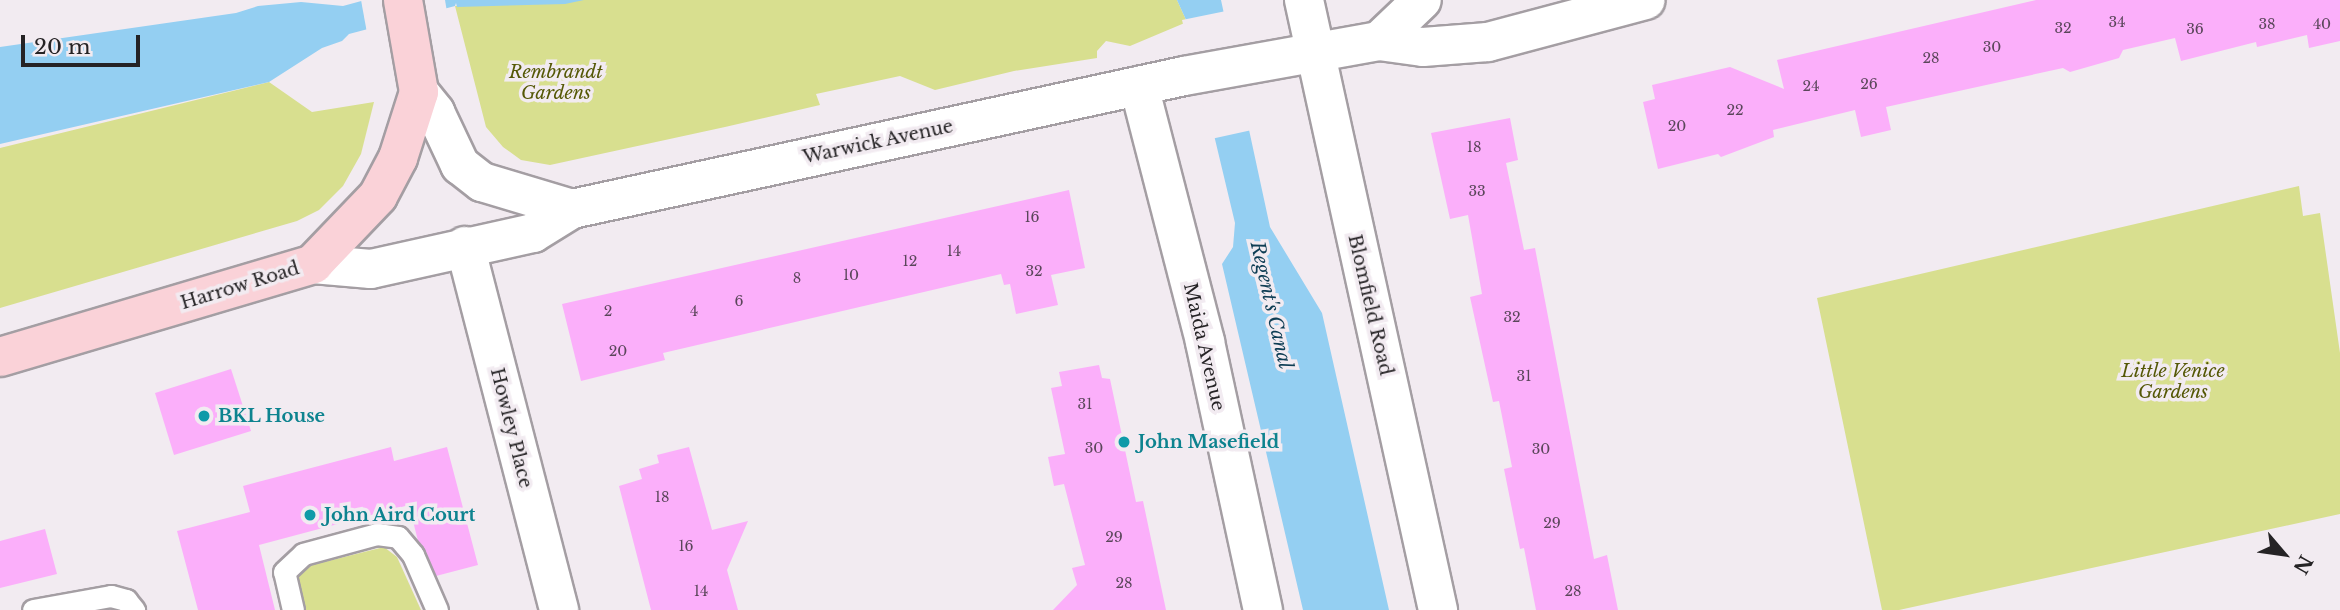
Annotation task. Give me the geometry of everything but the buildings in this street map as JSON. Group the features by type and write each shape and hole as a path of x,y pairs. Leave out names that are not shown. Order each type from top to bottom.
{"main road":[{"name":"Harrow Road","path":"0,357 52,344 313,264 378,196 398,158 419,92 403,0"}],"street":[{"name":"Blomfield Road","path":"1304,0 1438,610"},
{"path":"1379,41 1422,0"},
{"path":"1314,53 1379,41 1423,47 1488,42 1646,0"},
{"name":"Warwick Avenue","path":"313,264 371,269 464,246 533,233 572,209 1184,76 1314,53"},
{"name":"Maida Avenue","path":"1139,86 1205,342 1263,610"},
{"name":"Warwick Avenue","path":"419,92 435,112 460,165 482,182 572,209"},
{"name":"Howley Place","path":"464,246 559,610"}],"lane":[{"path":"293,610 284,572 303,554 377,534 398,537 413,555 437,610"},
{"path":"41,608 111,596 126,600 134,610"}],"green space":[{"name":"Rembrandt Gardens","path":"580,0 1177,0 1187,22 1130,46 1106,41 1097,51 1097,58 1014,71 935,90 900,76 816,94 820,105 725,127 550,165 521,160 503,147 486,127 455,6"},
{"path":"269,82 312,112 374,102 361,154 343,186 319,210 297,221 0,308 0,148"},
{"name":"Little Venice Gardens","path":"2299,186 2303,216 2320,213 2340,353 2340,514 1899,610 1882,610 1817,298"},
{"path":"384,547 397,557 421,610 303,610 295,577 304,567"}],"water":[{"path":"365,0 584,0 565,4 457,7 456,3 455,6 349,34 342,41 322,48 269,82 0,144 0,47 236,13 258,6 301,2 343,6"},
{"name":"Regent's Canal","path":"1177,0 1221,0 1270,227 1322,313 1389,610 1303,610 1222,264 1233,247 1235,223 1187,22"}],"pier":[{"path":"361,0 445,0 447,12 367,33"},
{"path":"1226,11 1252,130 1211,139 1182,20"}],"place":[{"name":"BKL House","path":"204,416"},
{"name":"John Masefield","path":"1124,442"},
{"name":"John Aird Court","path":"310,515"}]}
